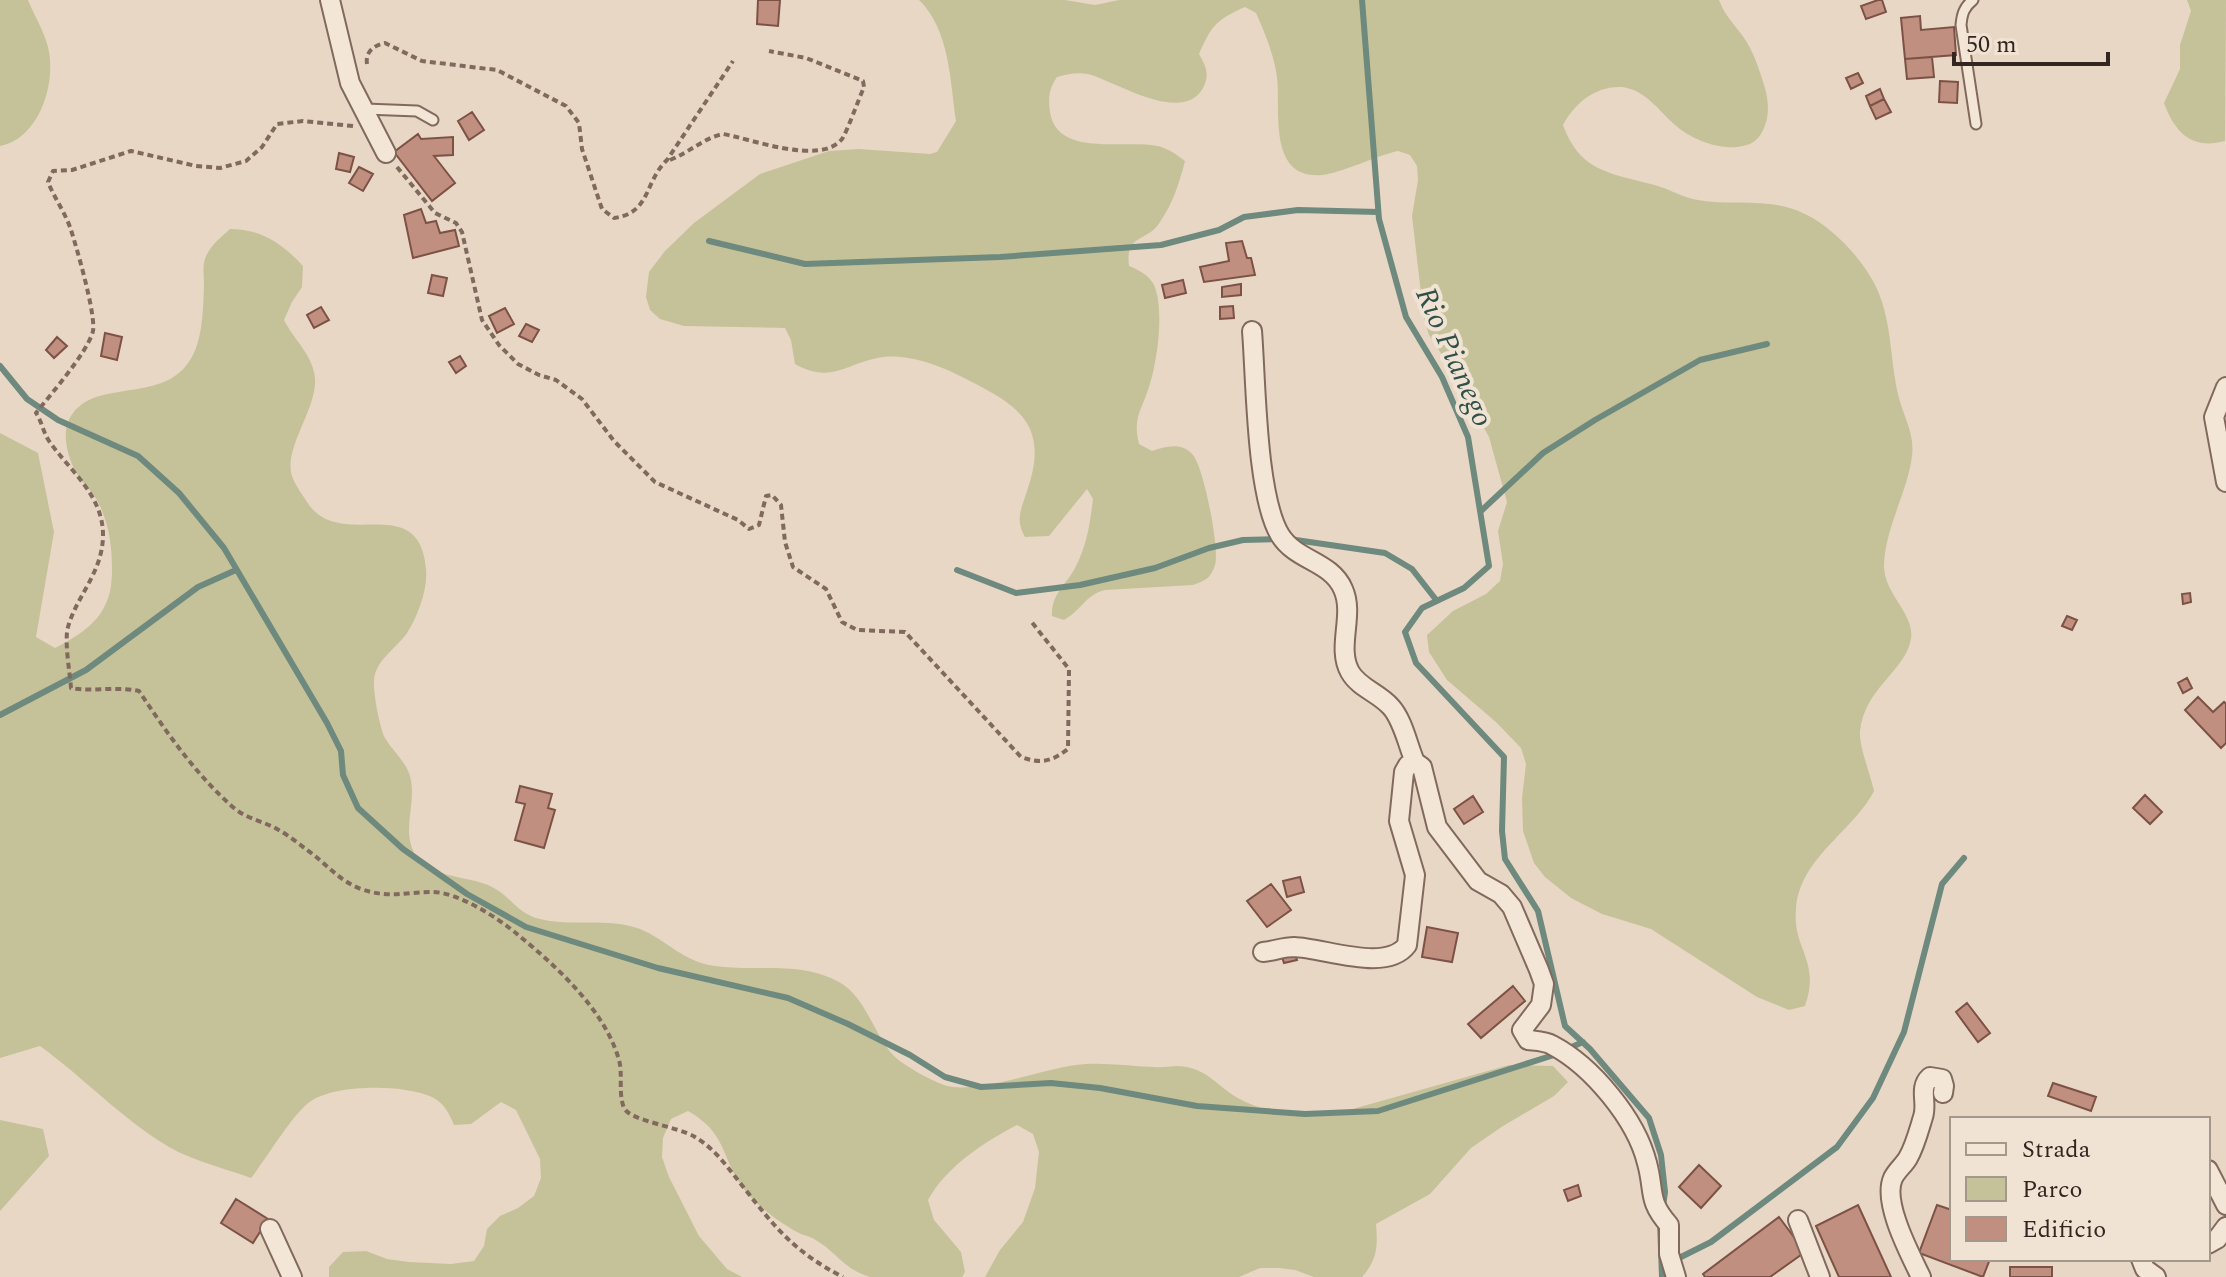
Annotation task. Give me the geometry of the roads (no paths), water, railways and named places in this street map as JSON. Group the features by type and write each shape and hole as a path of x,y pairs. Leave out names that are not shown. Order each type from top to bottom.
{"street":[{"path":"330,0 346,72 386,153"},
{"path":"1252,331 1266,492 1278,532 1291,549 1326,568 1342,585 1349,605 1345,656 1348,668 1355,680 1395,710 1415,762 1422,767 1437,827 1449,846 1478,881 1501,894 1519,921 1544,984 1541,1005 1522,1030 1528,1040 1553,1046 1576,1060 1635,1129 1648,1164 1650,1189 1656,1209 1669,1225 1669,1254 1676,1277"},
{"path":"2226,387 2214,417 2226,482"},
{"path":"1263,952 1298,947 1388,958 1407,945 1415,875 1399,821 1404,772 1408,765 1415,762"},
{"path":"1921,1277 1896,1217 1891,1197 1892,1181 1907,1160 1923,1118 1925,1082 1930,1077 1942,1079 1943,1093"},
{"path":"2210,1174 2226,1205"},
{"path":"1798,1220 1820,1277"},
{"path":"2210,1243 2226,1227"},
{"path":"270,1229 292,1277"},
{"path":"2142,1261 2145,1269 2156,1277"}],"lane":[{"path":"1973,0 1962,15 1961,25 1976,124"},
{"path":"365,109 417,111 433,120"}],"waterway":[{"name":"Rio Pianego","path":"1362,0 1379,219 1406,317 1442,377 1468,437 1489,566 1464,588 1422,608 1405,632 1416,663 1504,757 1502,831 1505,859 1538,911 1565,1026 1590,1049 1649,1118 1661,1155 1665,1192 1663,1206"},
{"path":"709,241 805,264 1000,257 1161,245 1219,230 1244,217 1298,210 1378,212"},
{"path":"1481,511 1543,453 1595,420 1700,360 1767,344"},
{"path":"0,366 27,399 58,420 138,456 179,493 224,548 327,723 341,751 343,775 358,808 403,849 467,894 526,927 658,968 788,998 910,1055 945,1077 981,1087 1051,1083 1100,1088 1197,1106 1305,1114 1378,1111 1557,1054"},
{"path":"957,570 1016,593 1080,585 1155,568 1209,548 1243,540 1278,539"},
{"path":"1289,539 1385,553 1412,569 1437,601"},
{"path":"0,715 86,670 198,587 236,570"},
{"path":"1673,1261 1711,1242 1837,1147 1873,1098 1904,1032 1942,884 1964,858"},
{"path":"1567,1049 1583,1042"},
{"name":"Rio Pianego","path":"1660,1221 1662,1277"}]}
